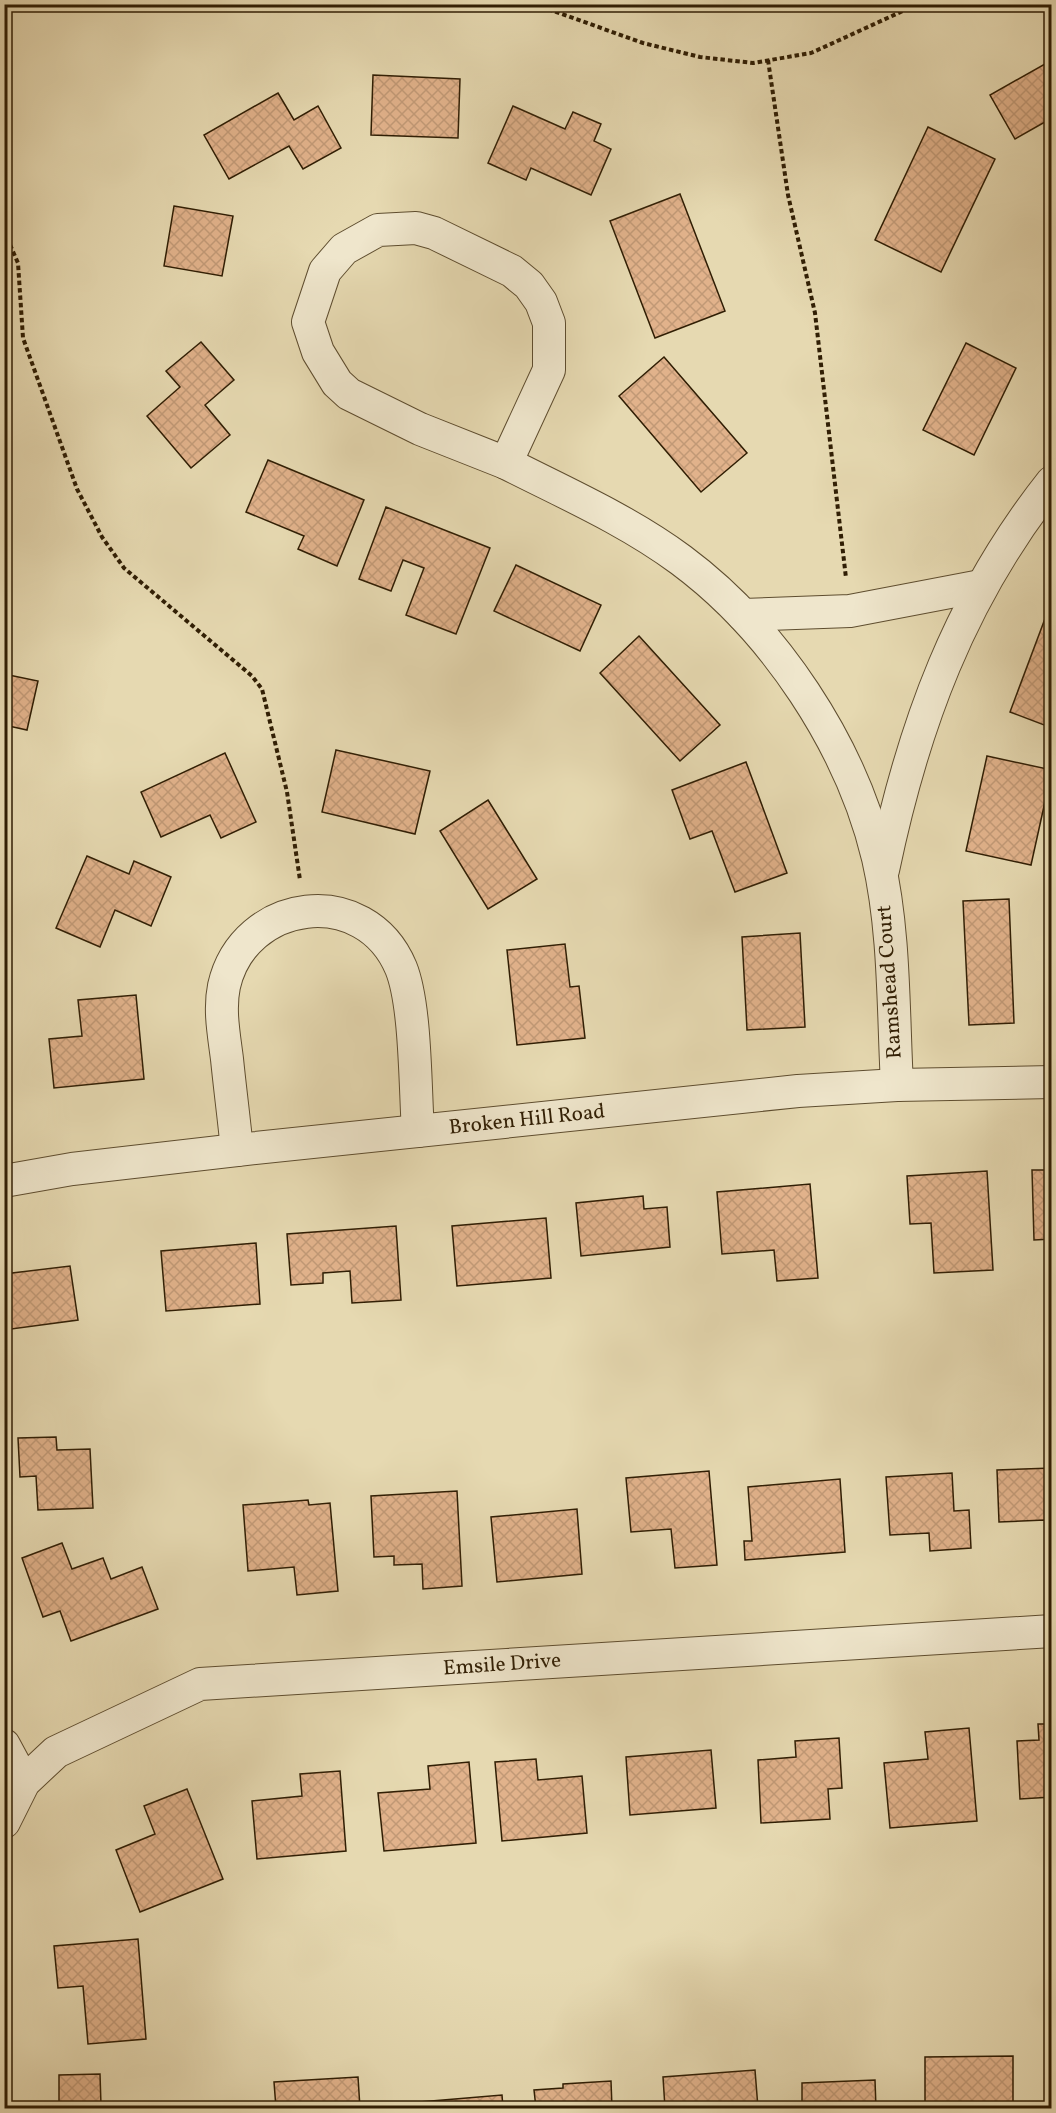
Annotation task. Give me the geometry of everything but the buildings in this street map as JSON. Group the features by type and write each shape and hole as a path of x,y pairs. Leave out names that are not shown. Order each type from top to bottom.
{"street":[{"path":"506,463 549,370 549,323 541,302 529,285 512,271 434,234 416,228 378,230 344,249 325,271 308,322 318,352 337,383 349,394 420,429 506,463 628,526 681,560 743,615 804,693 825,726 844,763 868,826 882,879"},
{"path":"882,879 895,812 928,702 949,648 981,586 1025,515 1052,482"},
{"path":"743,615 850,611 981,586"},
{"name":"Ramshead Court","path":"882,879 890,946 897,1085"},
{"path":"237,1150 222,1017 224,984 240,949 268,922 286,914 305,911 340,913 359,921 389,947 401,968 409,1005 418,1131"},
{"name":"Broken Hill Road","path":"4,1181 72,1169 237,1150 798,1091 897,1085 1052,1082"},
{"name":"Emsile Drive","path":"4,1822 24,1782 56,1752 200,1684 1052,1631"},
{"path":"4,1745 24,1782"}],"path":[{"path":"534,4 644,43 700,57 753,63 811,53 918,4"},
{"path":"768,60 788,195 815,313 850,611"},
{"path":"4,231 18,263 23,338 59,431 77,489 102,537 124,568 252,676 262,689 287,792 305,911"}]}
